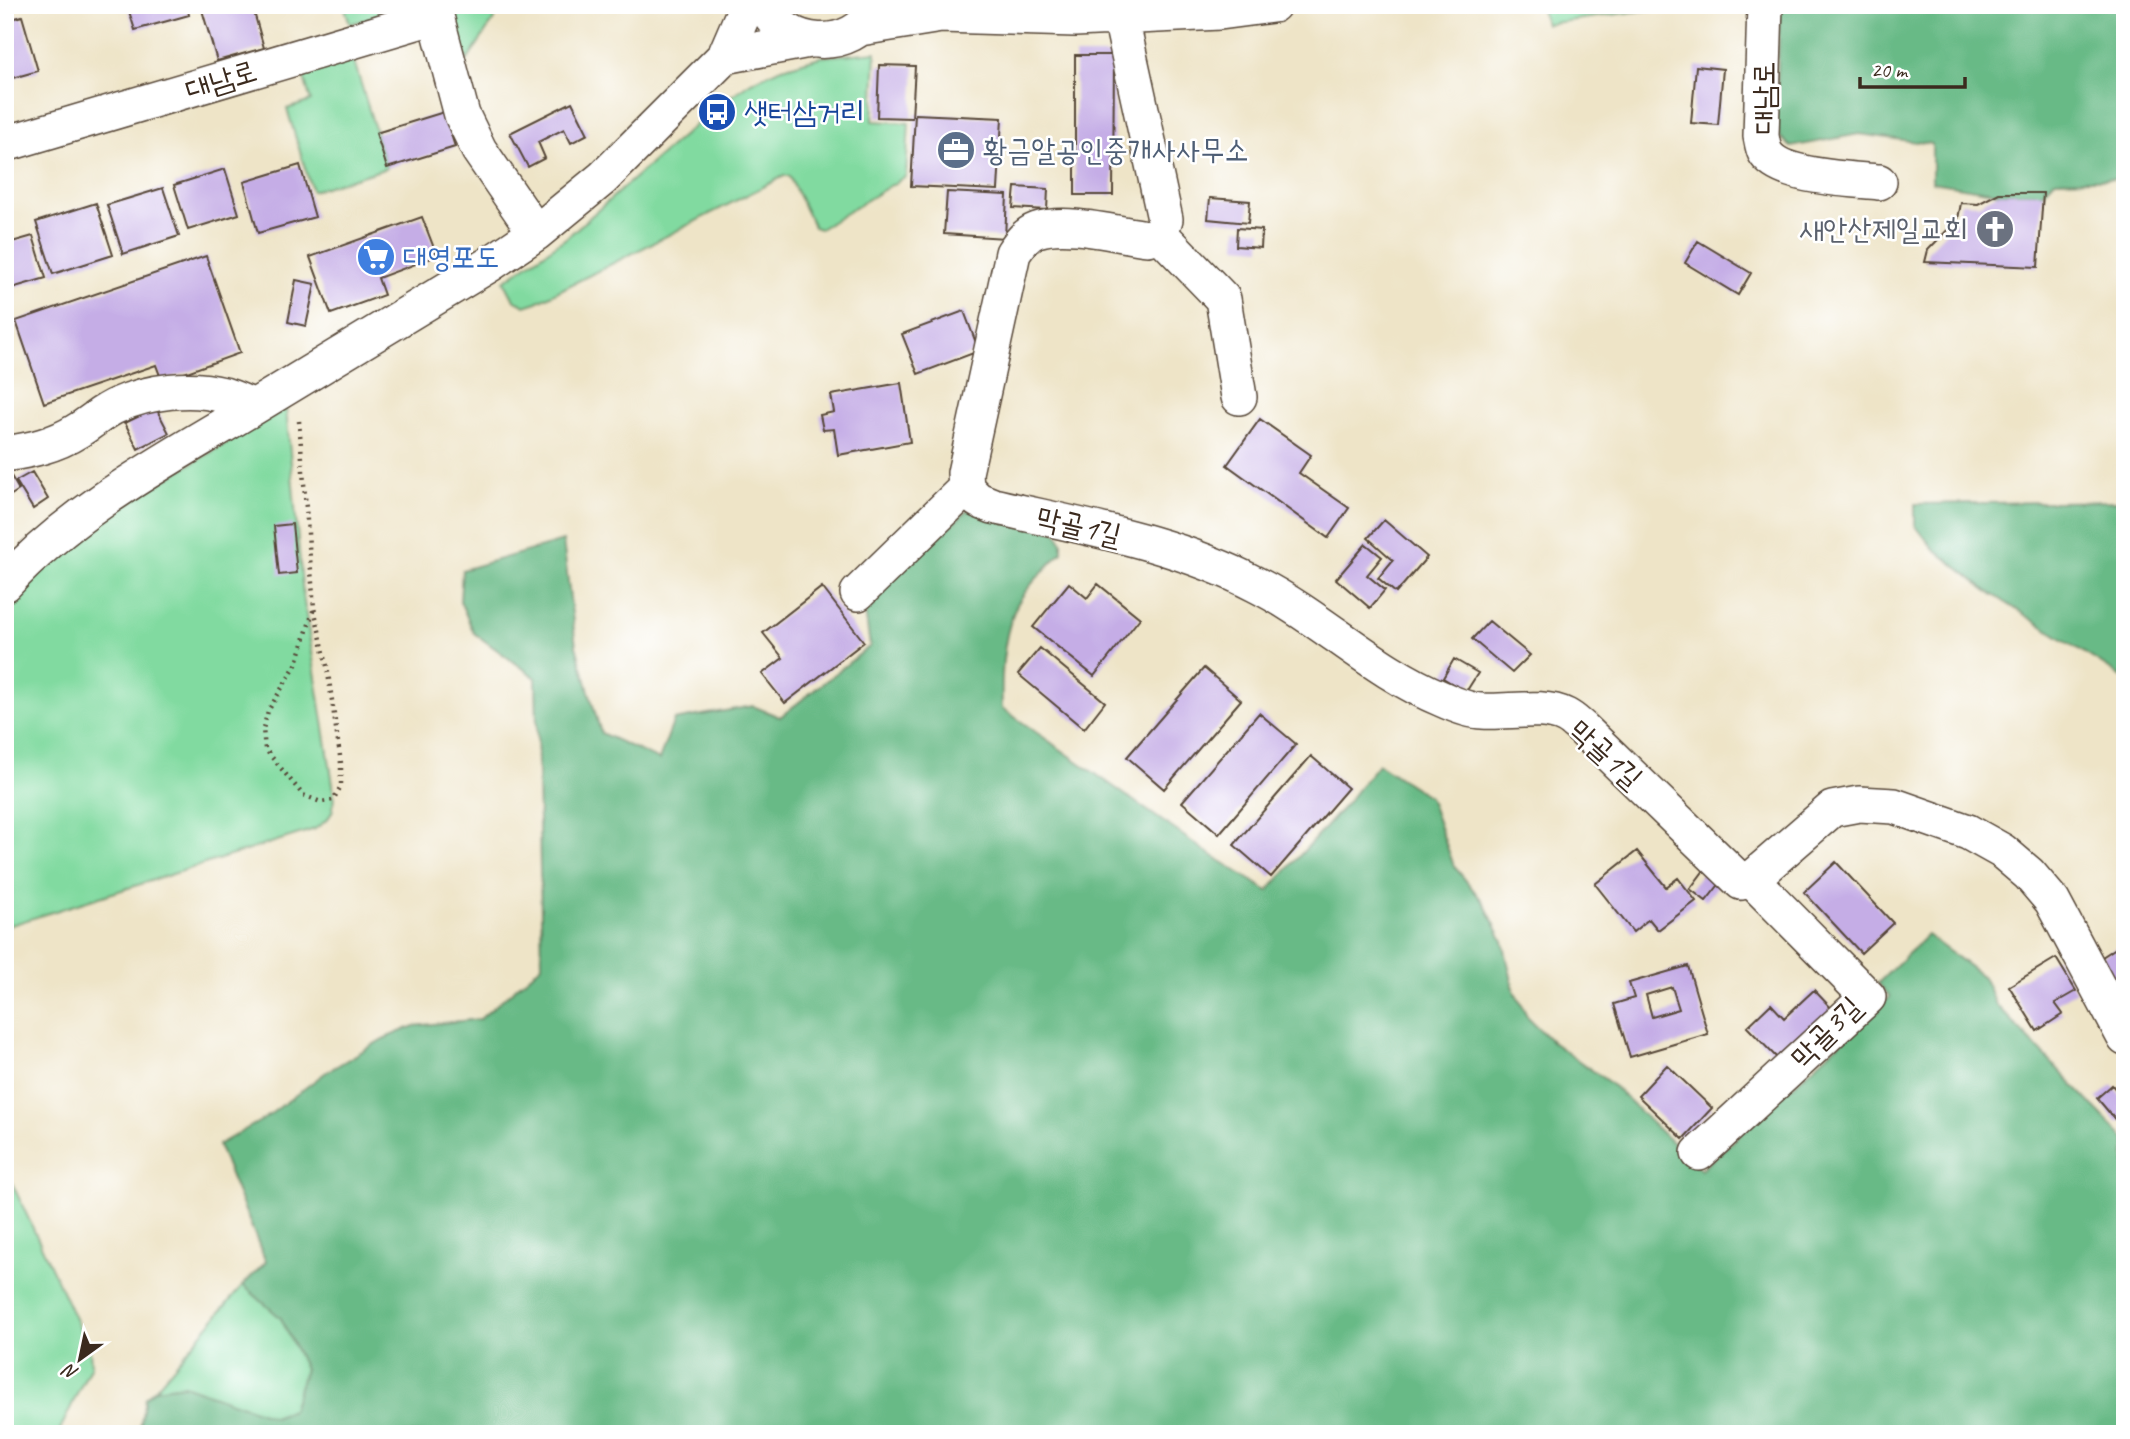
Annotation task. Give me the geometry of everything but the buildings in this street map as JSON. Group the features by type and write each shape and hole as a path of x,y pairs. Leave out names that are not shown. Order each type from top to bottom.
{"street":[{"path":"5,584 43,546 102,501 490,264 536,233 603,177 725,56 747,5"},
{"path":"765,5 778,24 792,35 827,41 844,37 868,17 935,10 1075,19 1220,12 1273,5"},
{"name":"대남로","path":"1765,5 1761,136 1765,153 1775,164 1793,171 1879,182"},
{"name":"대남로","path":"5,144 435,11 462,115 479,150 536,233"},
{"path":"1121,18 1165,219 1160,234"},
{"path":"725,56 809,40"},
{"path":"858,593 966,488 965,473 1010,266 1013,253 1021,240 1035,231 1061,226 1147,239 1160,234"},
{"path":"1160,234 1223,299 1239,397"},
{"path":"5,454 29,451 56,442 117,405 142,396 170,391 200,391 223,395 254,407"},
{"name":"막골1길","path":"966,488 978,500 993,506 1134,539 1186,554 1228,571 1292,606 1403,681 1443,700 1478,711 1543,710 1566,716 1583,729 1732,876 1741,882 1751,878"},
{"path":"1751,878 1832,809 1859,804 1894,806 1968,832 2002,851 2029,874 2052,901 2125,1038"},
{"name":"막골3길","path":"1699,1153 1868,997 1751,878"}],"path":[{"path":"295,382 314,608 327,666 341,763 341,786 333,800 321,802 303,795 265,749 263,729 268,711 297,663 314,608"}],"green space":[{"path":"344,5 403,5 393,12 350,24"},
{"path":"451,5 503,5 467,61"},
{"path":"1539,5 1684,5 1546,24"},
{"path":"1780,5 2125,5 2125,178 2055,180 2043,193 1999,193 1932,182 1932,144 1859,134 1791,147 1780,137 1776,124"},
{"path":"876,52 873,121 909,123 906,176 820,229 814,227 789,176 784,176 537,302 525,306 514,300 504,281 566,238 718,105 751,82 779,69 820,57"},
{"path":"353,58 387,168 312,191 287,109 311,101 303,74"},
{"path":"286,408 303,596 333,784 334,805 331,815 315,829 5,927 5,607 70,542 132,499"},
{"path":"2125,501 2125,679 1986,590 1933,548 1915,525 1915,504"},
{"path":"970,508 1057,532 1062,542 1062,552 1028,588 1014,611 1003,659 1002,708 1205,851 1268,891 1378,764 1429,797 1454,866 1484,903 1503,941 1514,990 1528,1018 1552,1042 1610,1083 1701,1170 1890,997 1878,983 1927,935 1983,977 1996,1005 2125,1139 2125,1434 139,1434 145,1398 155,1389 184,1385 274,1417 292,1410 305,1369 281,1318 243,1285 266,1262 218,1145 264,1119 325,1073 383,1039 414,1026 480,1019 542,965 536,678 474,633 460,601 462,570 563,541 576,646 601,733 659,760 674,720 753,706 780,717 870,646 864,605"},
{"path":"5,1168 90,1351 91,1365 58,1434 5,1434"},
{"path":"243,1285 281,1318 305,1369 292,1410 273,1417 184,1385 155,1389"}],"place":[{"name":"샛터삼거리","path":"717,112"},
{"name":"황금알공인중개사사무소","path":"956,150"},
{"name":"새안산제일교회","path":"1995,229"},
{"name":"대영포도","path":"376,257"}]}
